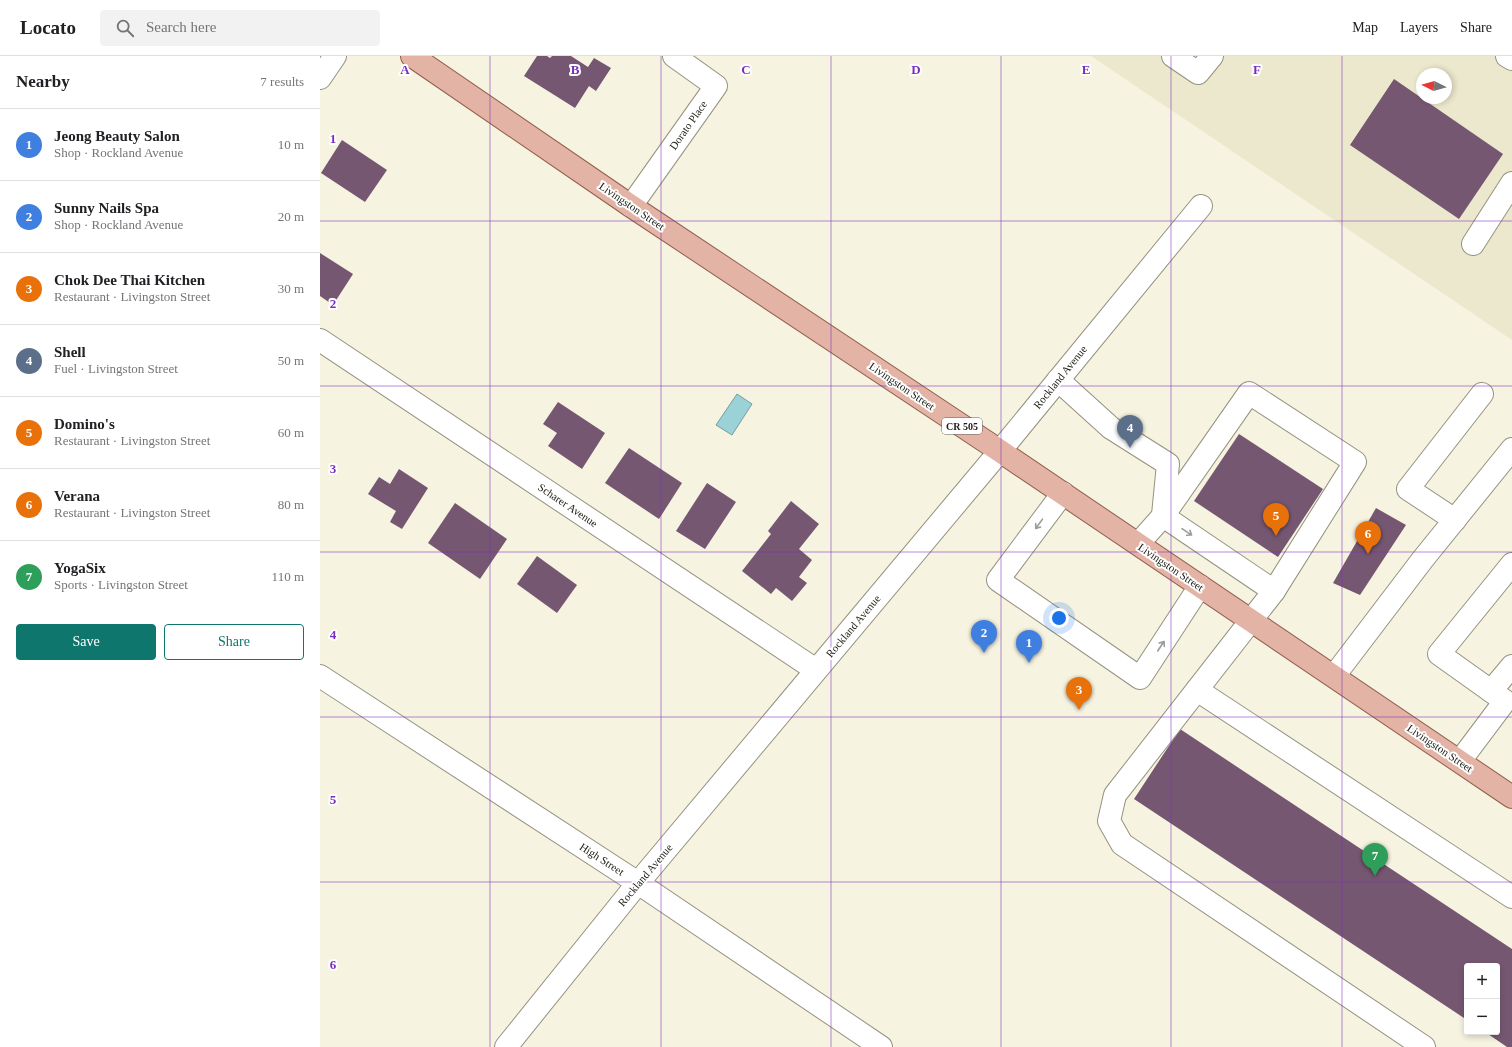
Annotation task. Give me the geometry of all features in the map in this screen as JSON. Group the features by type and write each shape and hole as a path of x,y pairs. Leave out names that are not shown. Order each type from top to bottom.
{"main road":[{"name":"Livingston Street","path":"412,56 631,206 1000,451 1512,797"}],"street":[{"path":"320,78 335,56"},
{"name":"Dorato Place","path":"631,206 716,86 674,56"},
{"path":"1173,56 1198,73 1212,56"},
{"path":"1507,56 1512,59"},
{"path":"1474,244 1512,183"},
{"name":"Rockland Avenue","path":"506,1047 638,882 1000,451 1201,206"},
{"name":"Scharer Avenue","path":"320,340 816,670"},
{"path":"1058,380 1111,428 1168,464 1163,516"},
{"path":"1138,544 1163,516 1249,393 1355,462 1274,591 1115,795 1109,821 1122,844 1424,1047"},
{"path":"1455,520 1408,489 1482,394"},
{"path":"1334,676 1423,559 1512,449"},
{"path":"1062,493 998,580 1140,678 1200,586"},
{"path":"1163,516 1274,591"},
{"path":"1503,699 1439,654 1512,564"},
{"path":"1460,761 1503,699 1512,666"},
{"name":"High Street","path":"320,676 638,882 881,1047"},
{"path":"1197,690 1512,898"}],"shaded area":[{"path":"1091,56 1512,56 1512,340"}],"water":[{"path":"737,394 752,404 732,435 716,425"}],"building":[{"path":"537,56 547,56 550,58 552,56 571,56 588,67 594,58 611,68 596,91 589,86 575,108 524,76"},
{"path":"1394,79 1416,94 1416,104 1430,104 1503,154 1459,219 1350,145"},
{"path":"342,140 387,170 365,202 321,173"},
{"path":"320,253 353,274 333,305 320,296"},
{"path":"558,402 605,433 582,469 548,446 557,433 543,424"},
{"path":"1239,434 1323,489 1278,557 1194,501"},
{"path":"629,448 682,483 659,519 605,483"},
{"path":"399,469 428,488 402,529 390,522 396,511 368,494 379,477 390,484"},
{"path":"707,483 736,502 705,549 676,531"},
{"path":"791,501 819,524 799,549 812,560 799,577 807,583 792,601 776,588 771,594 742,571 771,534 768,531"},
{"path":"455,503 507,539 480,579 428,543"},
{"path":"1376,508 1406,525 1360,595 1333,583"},
{"path":"537,556 577,585 557,613 517,584"},
{"path":"1180,729 1512,949 1512,1047 1507,1047 1489,1035 1500,1035 1500,963 1464,963 1464,1018 1134,799"}],"place":[{"name":"Shell","path":"1130,448"},
{"name":"Domino's","path":"1276,536"},
{"name":"Verana","path":"1368,554"},
{"name":"Sunny Nails Spa","path":"984,653"},
{"name":"Jeong Beauty Salon","path":"1029,663"},
{"name":"Chok Dee Thai Kitchen","path":"1079,710"},
{"name":"YogaSix","path":"1375,876"}]}
